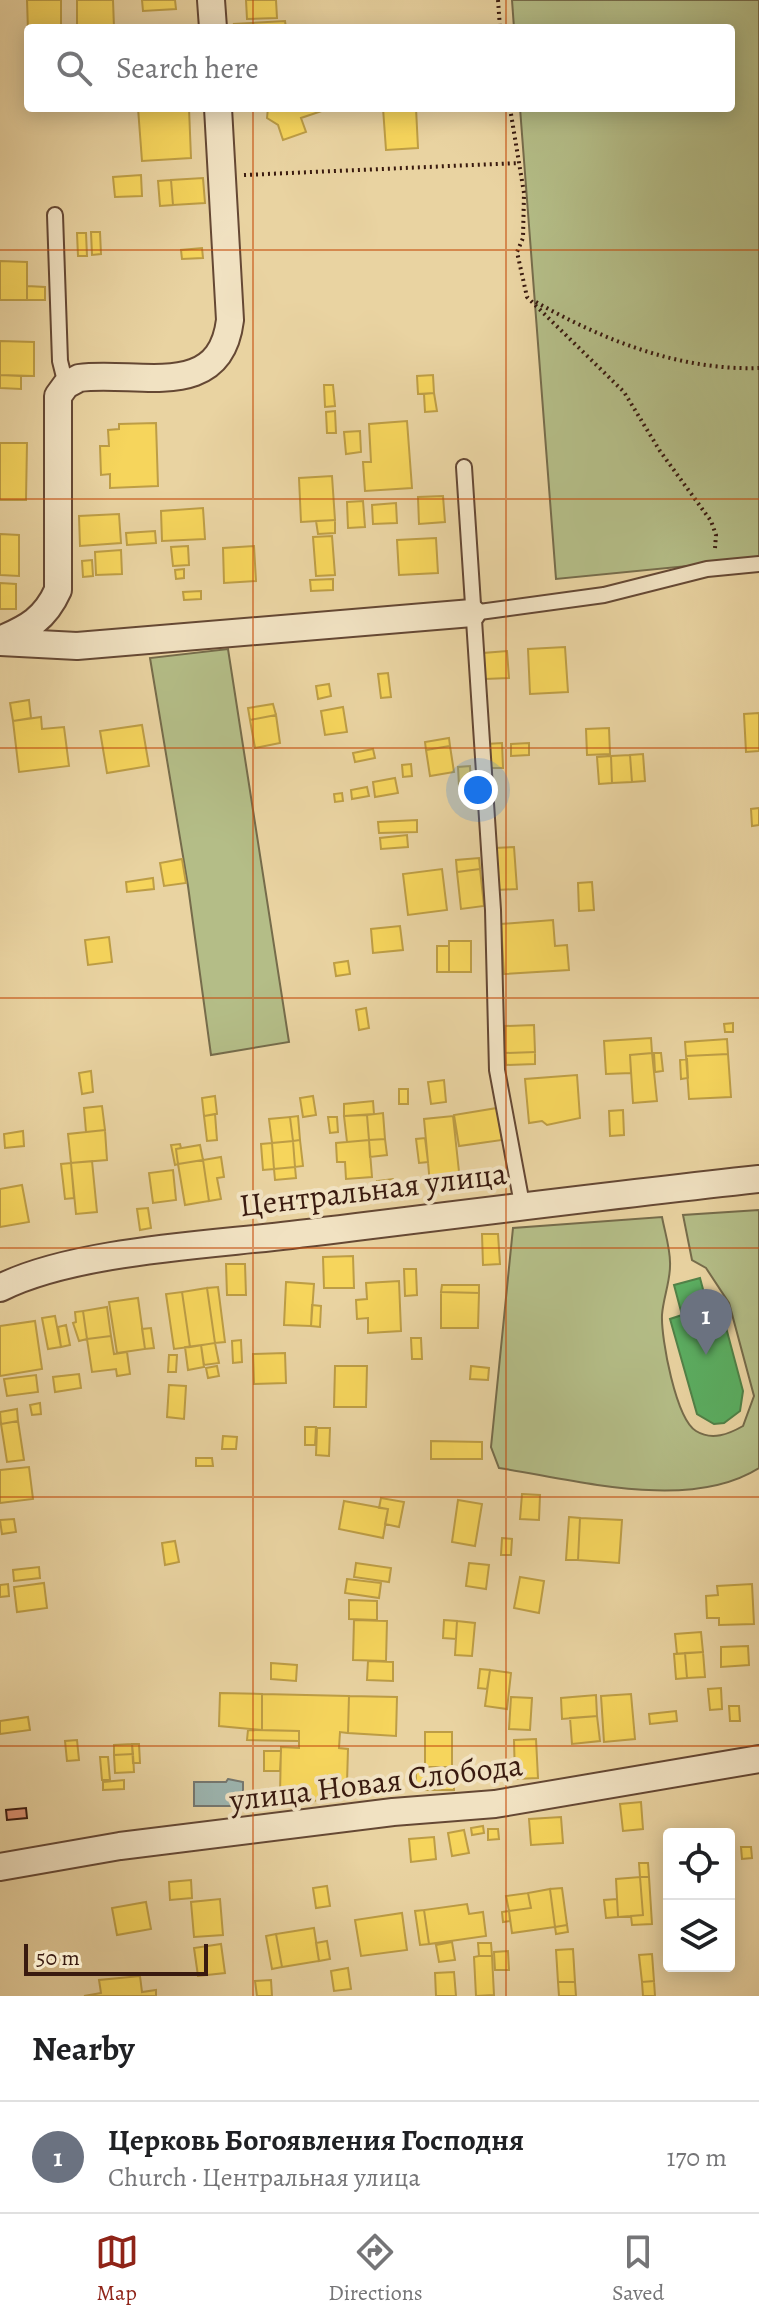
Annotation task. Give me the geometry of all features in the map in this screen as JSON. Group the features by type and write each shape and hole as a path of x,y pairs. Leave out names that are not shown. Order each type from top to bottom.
{"street":[{"path":"211,0 213,24"},
{"path":"0,641 31,626 49,611 58,590 56,427 58,396 66,385 97,376 187,376 209,367 219,357 228,340 230,320 218,112"},
{"path":"0,641 77,646 472,613"},
{"name":"Центральная улица","path":"0,1288 33,1275 153,1251 522,1204 759,1179"},
{"name":"улица Новая Слобода","path":"0,1867 120,1846 393,1812 495,1804 759,1759"}],"lane":[{"path":"55,215 60,361 66,385"},
{"path":"464,467 493,910 497,1070 522,1204"},
{"path":"472,613 604,595 707,569 759,564"}],"path":[{"path":"498,0 500,24"},
{"path":"511,112 524,193 523,238 517,252 527,297 624,392 660,451 711,521 716,535 714,555 707,569"},
{"path":"222,176 520,163"},
{"path":"527,297 561,317 630,346 680,361 729,369 759,368"}],"green space":[{"path":"512,0 759,0 759,559 556,579 520,112 735,112 735,24 514,24"},
{"path":"228,649 289,1042 211,1055 188,886 150,658"},
{"path":"759,1210 759,1468 731,1481 700,1488 667,1490 597,1485 499,1468 491,1447 513,1228 662,1217 670,1260 662,1326 671,1378 689,1424 702,1434 714,1436 743,1426 754,1396 729,1303 706,1268 692,1260 683,1215"}],"water":[{"path":"228,1779 243,1782 243,1806 194,1806 194,1782 226,1782"}],"building: Homes":[{"path":"27,0 61,0 61,24 28,24"},
{"path":"77,0 113,0 114,24 77,24"},
{"path":"142,0 175,0 176,9 143,11"},
{"path":"246,0 276,0 277,18 247,19"},
{"path":"285,21 285,24 234,24"},
{"path":"138,112 189,112 191,158 142,161"},
{"path":"268,112 319,112 301,118 306,132 283,140 278,125 267,118"},
{"path":"383,112 416,112 418,148 386,150"},
{"path":"141,175 142,196 115,197 113,177"},
{"path":"203,178 205,203 173,205 171,180"},
{"path":"171,180 173,205 160,206 158,181"},
{"path":"91,232 100,232 101,254 92,255"},
{"path":"77,233 86,233 87,256 78,256"},
{"path":"202,248 203,258 182,259 181,250"},
{"path":"0,261 27,262 27,300 0,300"},
{"path":"27,286 45,287 45,300 27,300"},
{"path":"0,341 34,342 34,376 0,375"},
{"path":"0,375 21,376 21,389 0,388"},
{"path":"433,375 434,393 418,394 417,376"},
{"path":"324,385 333,385 335,406 325,407"},
{"path":"434,393 437,411 425,412 424,394"},
{"path":"335,411 336,433 327,433 326,412"},
{"path":"407,421 412,488 365,491 363,462 371,462 369,424"},
{"path":"156,423 158,486 110,488 110,474 101,475 100,446 109,446 108,430 119,429 119,424"},
{"path":"360,431 361,452 346,454 344,432"},
{"path":"0,443 27,443 26,500 0,500"},
{"path":"332,476 335,520 301,522 299,478"},
{"path":"443,496 445,522 419,524 418,497"},
{"path":"363,501 365,527 348,528 347,502"},
{"path":"396,503 397,523 373,524 372,505"},
{"path":"203,508 205,539 162,541 161,511"},
{"path":"119,514 121,543 80,546 79,516"},
{"path":"335,520 335,533 318,534 316,521"},
{"path":"155,531 156,543 127,545 126,533"},
{"path":"0,534 19,535 19,576 0,575"},
{"path":"332,536 335,575 316,576 313,537"},
{"path":"436,538 438,573 399,575 397,540"},
{"path":"188,546 189,565 173,566 171,547"},
{"path":"254,546 256,581 224,583 223,548"},
{"path":"121,550 122,574 96,575 95,552"},
{"path":"92,560 93,576 83,577 82,561"},
{"path":"184,569 184,578 176,579 175,570"},
{"path":"333,579 333,590 311,591 310,580"},
{"path":"0,583 16,584 16,609 0,609"},
{"path":"201,591 201,599 184,600 183,592"},
{"path":"565,647 568,692 530,694 528,649"},
{"path":"507,651 509,678 485,679 483,653"},
{"path":"388,673 391,697 381,698 378,674"},
{"path":"329,684 331,696 318,699 316,686"},
{"path":"29,700 31,718 13,721 10,703"},
{"path":"273,704 276,715 250,720 248,708"},
{"path":"343,707 347,732 325,735 321,711"},
{"path":"759,713 759,751 746,752 744,714"},
{"path":"276,715 280,743 255,748 250,720"},
{"path":"41,717 42,729 64,727 69,766 19,772 13,721"},
{"path":"142,725 149,766 107,773 100,731"},
{"path":"609,728 610,754 587,755 586,729"},
{"path":"449,738 450,746 426,750 425,742"},
{"path":"502,743 503,768 488,768 486,744"},
{"path":"529,743 529,755 511,756 511,744"},
{"path":"450,746 454,772 430,776 426,750"},
{"path":"373,749 375,758 355,762 353,753"},
{"path":"643,754 645,781 632,782 630,755"},
{"path":"630,755 632,782 612,783 611,756"},
{"path":"611,756 612,783 599,784 597,757"},
{"path":"411,764 412,776 403,777 402,765"},
{"path":"470,766 471,785 459,786 458,767"},
{"path":"395,778 398,793 375,797 373,782"},
{"path":"367,787 369,796 352,799 351,790"},
{"path":"342,793 343,801 335,802 334,794"},
{"path":"759,808 759,825 752,826 751,809"},
{"path":"417,820 417,832 379,833 378,822"},
{"path":"407,835 408,847 381,849 380,838"},
{"path":"514,847 517,889 497,890 494,848"},
{"path":"479,858 480,869 457,872 456,860"},
{"path":"182,859 186,883 164,886 160,863"},
{"path":"442,869 447,910 408,915 403,874"},
{"path":"480,869 484,906 461,909 457,872"},
{"path":"153,878 154,889 127,892 126,882"},
{"path":"592,882 594,910 579,911 578,883"},
{"path":"553,920 555,946 567,945 569,970 504,974 501,924"},
{"path":"400,926 403,950 373,953 371,929"},
{"path":"109,937 112,962 88,965 85,940"},
{"path":"449,941 471,941 471,972 449,972"},
{"path":"437,946 449,946 449,972 437,972"},
{"path":"348,961 350,974 336,976 334,963"},
{"path":"366,1008 369,1028 359,1030 356,1010"},
{"path":"733,1023 733,1032 725,1032 724,1024"},
{"path":"534,1025 535,1052 505,1053 505,1026"},
{"path":"651,1038 652,1053 630,1055 631,1073 606,1074 604,1041"},
{"path":"727,1039 728,1054 686,1056 685,1042"},
{"path":"535,1052 535,1064 506,1065 505,1053"},
{"path":"652,1053 657,1101 633,1103 630,1055"},
{"path":"654,1053 661,1053 663,1071 655,1072"},
{"path":"728,1054 731,1097 689,1099 686,1056"},
{"path":"687,1059 688,1078 681,1079 680,1060"},
{"path":"91,1071 93,1092 82,1094 79,1073"},
{"path":"577,1075 580,1118 547,1125 542,1121 529,1123 525,1079"},
{"path":"444,1080 446,1102 431,1104 428,1082"},
{"path":"399,1089 408,1089 408,1104 399,1104"},
{"path":"215,1096 217,1114 204,1116 202,1098"},
{"path":"313,1096 316,1115 303,1117 300,1098"},
{"path":"373,1101 374,1114 344,1116 344,1104"},
{"path":"102,1106 105,1130 86,1132 84,1108"},
{"path":"497,1108 502,1140 459,1146 454,1115"},
{"path":"623,1110 624,1135 610,1136 609,1111"},
{"path":"383,1113 385,1139 369,1140 367,1115"},
{"path":"215,1114 217,1140 207,1141 204,1116"},
{"path":"367,1115 369,1140 347,1142 344,1116"},
{"path":"298,1116 300,1140 293,1141 290,1117"},
{"path":"453,1116 460,1181 430,1184 424,1119"},
{"path":"290,1117 293,1141 272,1143 269,1119"},
{"path":"328,1117 337,1117 338,1132 330,1133"},
{"path":"105,1130 107,1160 71,1163 68,1134"},
{"path":"23,1131 24,1146 5,1148 4,1134"},
{"path":"425,1138 428,1162 419,1163 416,1139"},
{"path":"385,1139 387,1155 370,1157 369,1140"},
{"path":"300,1140 303,1166 295,1167 293,1141"},
{"path":"369,1140 372,1177 346,1179 345,1162 337,1162 336,1143"},
{"path":"293,1141 295,1167 274,1169 272,1143"},
{"path":"272,1143 274,1169 263,1170 261,1144"},
{"path":"180,1144 181,1148 176,1149 178,1164 175,1165 171,1145"},
{"path":"200,1145 203,1160 178,1164 176,1149"},
{"path":"221,1157 224,1177 217,1178 221,1199 209,1201 203,1160"},
{"path":"203,1160 209,1201 185,1205 178,1164"},
{"path":"92,1161 97,1212 76,1214 71,1163"},
{"path":"71,1163 74,1198 65,1199 61,1164"},
{"path":"295,1167 296,1178 275,1180 274,1169"},
{"path":"173,1170 176,1200 153,1203 149,1173"},
{"path":"393,1179 396,1195 379,1198 377,1181"},
{"path":"22,1185 29,1222 0,1227 0,1189"},
{"path":"148,1208 151,1228 140,1230 137,1209"},
{"path":"482,1234 498,1234 500,1264 483,1265"},
{"path":"353,1256 354,1288 324,1288 323,1257"},
{"path":"226,1264 245,1264 246,1295 227,1295"},
{"path":"404,1269 416,1269 417,1295 405,1296"},
{"path":"399,1281 401,1331 368,1333 368,1318 357,1319 356,1300 367,1299 366,1283"},
{"path":"286,1282 314,1284 311,1326 284,1325"},
{"path":"442,1285 479,1285 479,1293 441,1292"},
{"path":"218,1287 225,1342 215,1343 207,1288"},
{"path":"207,1288 215,1343 190,1347 182,1292"},
{"path":"182,1292 190,1347 174,1349 166,1294"},
{"path":"441,1292 479,1293 478,1328 441,1328"},
{"path":"138,1298 145,1349 117,1353 109,1302"},
{"path":"312,1305 321,1306 320,1327 311,1326"},
{"path":"107,1307 111,1336 87,1339 83,1311"},
{"path":"83,1311 87,1339 79,1341 73,1323 76,1322 75,1312"},
{"path":"55,1316 61,1347 48,1349 42,1318"},
{"path":"35,1321 42,1369 0,1376 0,1326"},
{"path":"66,1325 70,1345 61,1347 58,1327"},
{"path":"151,1328 154,1348 145,1349 142,1329"},
{"path":"111,1336 114,1354 127,1352 130,1374 117,1376 116,1369 92,1372 87,1339"},
{"path":"411,1338 421,1338 422,1359 412,1359"},
{"path":"241,1340 242,1362 233,1363 232,1341"},
{"path":"215,1343 219,1363 204,1365 201,1345"},
{"path":"201,1345 204,1367 188,1370 185,1347"},
{"path":"285,1353 286,1383 254,1384 253,1354"},
{"path":"169,1355 177,1355 176,1372 168,1372"},
{"path":"217,1366 219,1376 208,1378 206,1368"},
{"path":"335,1366 367,1366 366,1407 334,1407"},
{"path":"471,1366 489,1368 488,1380 470,1379"},
{"path":"79,1374 81,1388 55,1392 53,1377"},
{"path":"36,1375 38,1392 7,1396 4,1379"},
{"path":"169,1385 186,1386 184,1419 167,1417"},
{"path":"40,1403 41,1414 32,1415 30,1405"},
{"path":"17,1409 18,1421 1,1424 0,1412"},
{"path":"18,1421 24,1460 7,1462 1,1424"},
{"path":"305,1427 316,1427 315,1445 305,1445"},
{"path":"317,1428 330,1428 329,1456 316,1455"},
{"path":"223,1436 237,1437 236,1449 222,1449"},
{"path":"431,1441 482,1442 482,1459 431,1459"},
{"path":"196,1458 212,1458 213,1466 196,1466"},
{"path":"29,1467 33,1499 0,1503 0,1470"},
{"path":"522,1494 540,1495 539,1520 520,1519"},
{"path":"381,1498 404,1502 399,1527 385,1524 388,1509 379,1508"},
{"path":"458,1500 482,1504 475,1546 452,1542"},
{"path":"344,1501 388,1509 383,1538 339,1529"},
{"path":"569,1517 580,1518 578,1560 566,1560"},
{"path":"580,1518 622,1520 619,1563 578,1560"},
{"path":"14,1519 16,1532 2,1534 0,1520"},
{"path":"502,1538 512,1539 511,1555 501,1555"},
{"path":"175,1541 179,1562 165,1565 162,1543"},
{"path":"356,1563 391,1568 389,1582 354,1577"},
{"path":"469,1563 489,1565 486,1589 466,1586"},
{"path":"39,1567 40,1578 14,1581 13,1570"},
{"path":"520,1577 544,1581 539,1613 514,1608"},
{"path":"347,1579 381,1583 379,1598 345,1593"},
{"path":"44,1583 47,1608 17,1612 14,1587"},
{"path":"8,1584 9,1596 0,1597 0,1585"},
{"path":"752,1584 754,1624 719,1625 719,1618 707,1618 706,1596 718,1595 717,1586"},
{"path":"349,1600 377,1601 377,1620 349,1619"},
{"path":"354,1620 387,1621 386,1661 353,1660"},
{"path":"444,1620 457,1621 456,1639 443,1638"},
{"path":"457,1621 475,1623 472,1656 455,1655"},
{"path":"701,1632 703,1652 677,1654 675,1634"},
{"path":"748,1646 749,1665 721,1667 721,1647"},
{"path":"703,1652 705,1677 687,1678 685,1653"},
{"path":"685,1653 687,1678 676,1679 674,1654"},
{"path":"368,1661 393,1662 393,1681 367,1680"},
{"path":"271,1663 297,1665 296,1681 271,1679"},
{"path":"480,1669 490,1670 487,1689 478,1688"},
{"path":"490,1670 511,1673 507,1709 485,1706"},
{"path":"721,1688 722,1709 710,1710 708,1689"},
{"path":"220,1693 262,1694 262,1730 219,1726"},
{"path":"262,1694 349,1696 348,1733 340,1732 339,1748 348,1749 347,1783 330,1782 330,1801 298,1800 298,1795 280,1794 281,1747 299,1748 299,1731 262,1730"},
{"path":"631,1694 635,1739 604,1742 601,1696"},
{"path":"596,1695 597,1716 562,1719 561,1698"},
{"path":"349,1696 397,1697 396,1736 348,1733"},
{"path":"511,1697 532,1698 530,1730 509,1729"},
{"path":"729,1706 739,1706 740,1721 730,1721"},
{"path":"676,1711 677,1721 650,1724 649,1714"},
{"path":"597,1716 600,1741 572,1744 570,1718"},
{"path":"28,1717 30,1730 0,1734 0,1721"},
{"path":"248,1730 299,1731 299,1741 247,1740"},
{"path":"425,1732 452,1732 452,1767 425,1767"},
{"path":"536,1739 538,1778 515,1779 514,1740"},
{"path":"77,1740 79,1760 67,1761 65,1741"},
{"path":"132,1744 133,1754 114,1755 114,1745"},
{"path":"132,1744 139,1744 140,1763 133,1763"},
{"path":"264,1751 281,1751 280,1771 264,1771"},
{"path":"133,1754 134,1772 115,1773 114,1755"},
{"path":"100,1757 108,1757 110,1780 102,1780"},
{"path":"416,1767 454,1767 454,1790 416,1790"},
{"path":"124,1780 124,1789 103,1790 103,1782"},
{"path":"641,1802 643,1829 623,1831 620,1804"},
{"path":"561,1817 563,1843 531,1845 529,1819"},
{"path":"483,1826 484,1833 472,1835 471,1828"},
{"path":"488,1829 498,1829 499,1839 488,1840"},
{"path":"464,1830 469,1853 452,1856 448,1833"},
{"path":"434,1837 436,1859 411,1862 409,1839"},
{"path":"741,1847 751,1847 752,1858 742,1859"},
{"path":"639,1863 648,1863 649,1877 640,1877"},
{"path":"640,1877 649,1877 652,1924 632,1925 631,1916 643,1915"},
{"path":"640,1877 643,1915 618,1917 616,1879"},
{"path":"191,1880 192,1898 170,1900 169,1882"},
{"path":"327,1886 330,1906 316,1908 313,1888"},
{"path":"562,1888 567,1925 555,1927 550,1889"},
{"path":"550,1889 555,1927 512,1933 509,1911 531,1908 528,1893"},
{"path":"528,1893 531,1908 509,1911 506,1896"},
{"path":"220,1899 223,1935 194,1937 191,1902"},
{"path":"617,1899 618,1917 606,1918 604,1900"},
{"path":"146,1902 151,1929 117,1935 112,1908"},
{"path":"467,1904 469,1914 483,1912 486,1936 429,1944 424,1910"},
{"path":"424,1910 429,1944 420,1945 415,1911"},
{"path":"509,1911 510,1921 503,1922 502,1912"},
{"path":"402,1913 407,1950 361,1956 355,1920"},
{"path":"567,1925 568,1932 556,1934 555,1927"},
{"path":"314,1928 319,1961 282,1967 276,1934"},
{"path":"276,1934 282,1967 272,1969 266,1936"},
{"path":"327,1941 330,1959 319,1961 316,1943"},
{"path":"452,1942 455,1960 439,1962 436,1945"},
{"path":"478,1943 491,1943 492,1956 479,1956"},
{"path":"221,1944 225,1973 198,1976 194,1948"},
{"path":"573,1949 575,1982 558,1982 556,1950"},
{"path":"508,1951 509,1970 495,1970 494,1952"},
{"path":"652,1954 654,1981 642,1982 639,1955"},
{"path":"492,1956 494,1995 476,1996 474,1957"},
{"path":"348,1968 351,1989 334,1991 331,1971"},
{"path":"454,1972 456,1996 436,1996 435,1973"},
{"path":"140,1976 142,1992 156,1990 156,1996 84,1996 101,1993 99,1980"},
{"path":"271,1980 272,1996 257,1996 255,1981"},
{"path":"654,1981 655,1996 643,1996 642,1982"},
{"path":"558,1982 575,1982 576,1996 559,1996"}],"building: Public":[{"path":"700,1278 708,1308 720,1305 743,1391 740,1411 724,1423 714,1424 697,1414 670,1319 682,1315 674,1285"}],"building: Other":[{"path":"26,1808 27,1818 7,1820 6,1810"}],"place":[{"name":"Церковь Богоявления Господня","path":"706,1355"}]}
